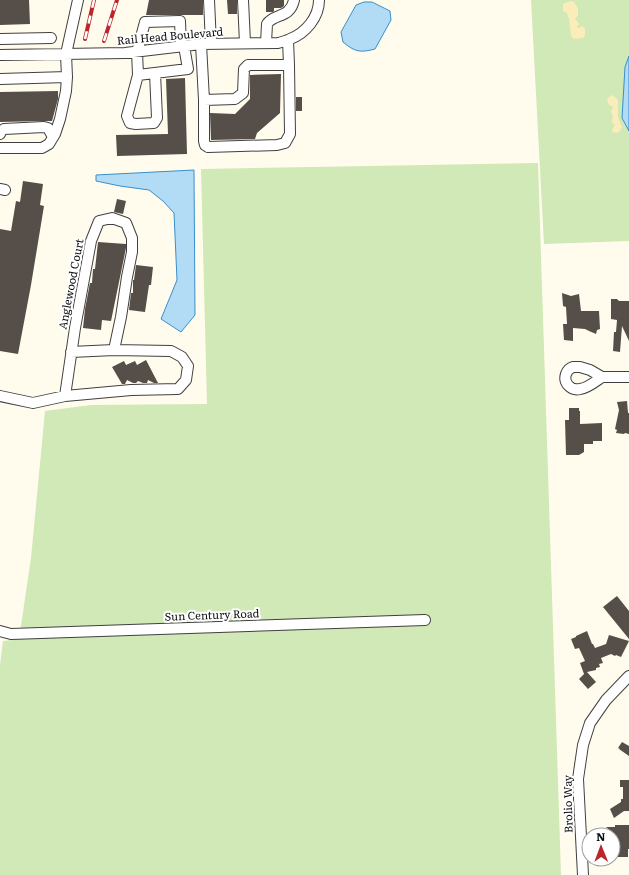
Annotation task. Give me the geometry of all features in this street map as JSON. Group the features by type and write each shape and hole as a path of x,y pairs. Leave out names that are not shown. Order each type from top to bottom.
{"street":[{"path":"0,148 42,148 49,144 56,134 66,91 66,54 78,0"},
{"path":"209,0 204,100 204,141 205,145 208,147 277,145 285,143 290,134 288,40"},
{"path":"243,0 245,43"},
{"path":"266,43 267,24 269,21 286,14 291,8 294,0"},
{"name":"Rail Head Boulevard","path":"0,55 125,53 206,44 278,42 288,40 298,35 311,24 318,11 319,0"},
{"path":"138,75 188,69 180,21 145,22 137,52 138,75 127,116 130,123 154,123 157,118 155,73"},
{"path":"0,39 51,38"},
{"path":"204,100 235,99 243,93 244,69 248,65 289,65"},
{"path":"0,79 67,77"},
{"path":"0,134 4,129 44,127 48,128 54,137"},
{"name":"Anglewood Court","path":"65,396 71,352 91,241 99,221 112,218 126,223 132,238 132,252 114,350"},
{"path":"0,396 33,403 65,396 131,390 178,390 186,380 188,366 182,357 171,351 114,350 71,352"},
{"path":"602,377 629,377"},
{"name":"Sun Century Road","path":"0,631 19,634 425,620"},
{"name":"Brolio Way","path":"583,875 578,779 583,745 590,724 606,700 629,676"}],"green space":[{"path":"531,0 629,0 629,241 544,244"},
{"path":"538,163 561,875 0,875 0,665 3,641 19,639 31,558 45,411 91,405 207,404 201,169"}],"sand":[{"path":"570,1 574,2 578,8 578,16 575,18 579,24 577,27 579,28 582,26 585,29 585,36 583,38 574,39 571,36 569,18 567,13 563,11 563,4"},
{"path":"612,95 618,101 618,117 622,127 617,133 613,132 612,130 615,125 612,123 613,116 611,110 613,109 607,100"}],"water":[{"path":"364,2 372,2 390,11 391,20 375,49 358,51 354,50 343,42 341,32 356,5"},
{"path":"629,56 629,131 622,118 625,67"},
{"path":"194,170 195,315 181,332 161,319 177,280 174,213 163,201 149,190 96,181 96,175"}],"building":[{"path":"0,0 29,0 30,24 0,25"},
{"path":"149,0 203,0 203,15 146,15"},
{"path":"227,0 237,0 237,14 228,14"},
{"path":"266,0 284,0 284,6 281,8 274,8 273,12 266,12"},
{"path":"281,74 280,113 257,133 255,139 211,140 210,113 235,114 250,99 250,75"},
{"path":"185,78 187,154 117,156 116,135 168,134 166,79"},
{"path":"58,91 58,99 52,121 0,122 0,92"},
{"path":"296,97 302,97 302,111 296,111"},
{"path":"23,181 43,184 40,205 44,206 18,354 0,351 0,229 11,231 16,201 20,202"},
{"path":"117,199 126,201 123,214 114,212"},
{"path":"98,242 126,244 111,321 102,320 101,330 83,328 90,283 92,283 93,269 95,269"},
{"path":"136,265 153,267 145,312 129,310 131,293 133,293 133,280"},
{"path":"562,293 571,296 579,294 581,311 599,311 600,329 597,330 596,334 585,329 573,328 573,341 564,340 563,324 567,324 566,307 563,306"},
{"path":"611,299 629,301 629,341 622,326 620,352 613,351 614,332 616,332 617,320 611,319"},
{"path":"146,360 158,383 148,380 147,383 138,381 133,383 127,380 125,384 122,384 112,367 124,361 126,365 135,361 137,365"},
{"path":"627,401 629,413 629,434 616,433 617,430 615,429 619,410 617,402"},
{"path":"569,408 579,408 580,424 602,423 602,441 593,441 593,444 584,444 584,452 579,455 566,455 565,420 569,420"},
{"path":"617,596 629,611 629,639 603,607"},
{"path":"587,631 595,648 606,644 609,635 629,641 621,657 611,654 601,658 603,663 599,664 600,667 596,668 596,670 587,672 596,682 588,689 579,679 584,674 580,663 585,661 579,648 575,649 571,639"},
{"path":"622,742 629,746 629,756 618,748"},
{"path":"620,780 629,780 629,811 624,811 614,818 610,809 621,802 621,799 623,799 623,787 620,787"},
{"path":"615,825 629,825 628,857 621,857 621,827 615,827"}],"railway":[{"path":"85,39 94,0"},
{"path":"104,41 117,0"}]}
